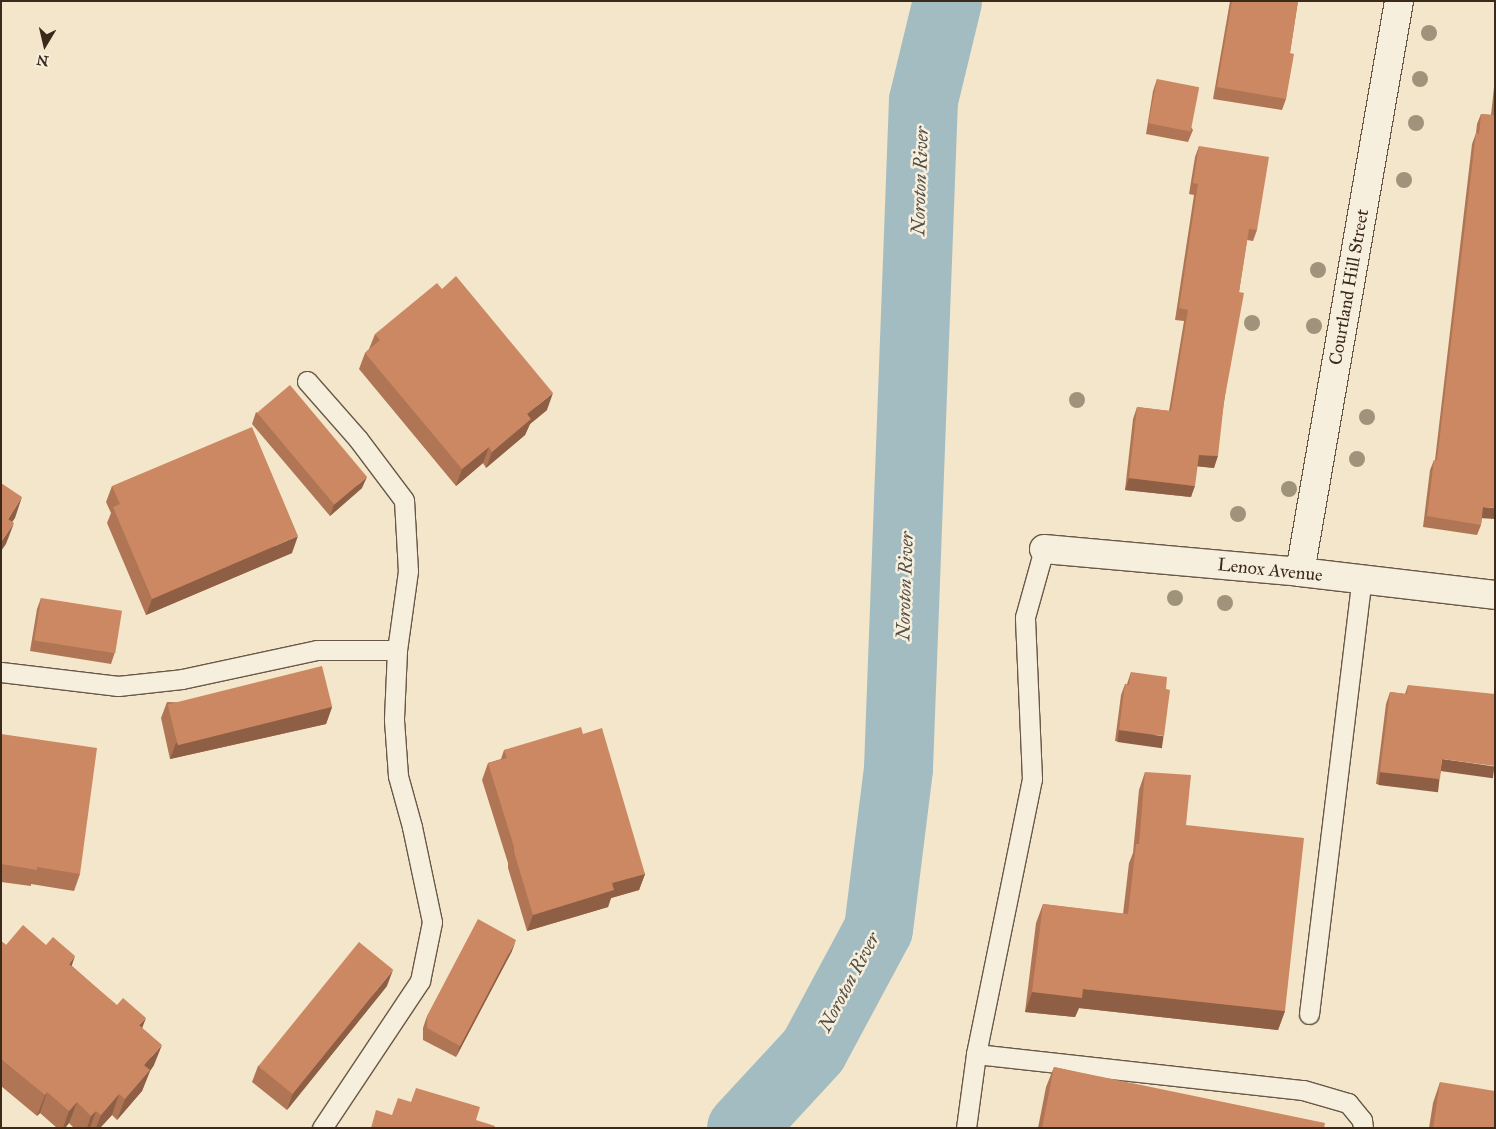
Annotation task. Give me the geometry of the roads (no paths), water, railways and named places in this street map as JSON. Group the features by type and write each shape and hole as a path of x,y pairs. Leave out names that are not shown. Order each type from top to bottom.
{"street":[{"name":"Courtland Hill Street","path":"1300,572 1399,1"},
{"name":"Lenox Avenue","path":"1044,549 1300,572 1495,595"}],"lane":[{"path":"307,380 358,438 404,500 408,571 397,650 394,720 398,776 412,827 432,922 420,981 322,1128"},
{"path":"966,1128 976,1054 1032,779 1025,618 1044,549"},
{"path":"1309,1014 1362,580"},
{"path":"1,672 118,686 182,679 317,650 397,650"},
{"path":"976,1054 1302,1090 1348,1103 1362,1120 1363,1128"}],"waterway":[{"name":"Noroton River","path":"741,1128 813,1050 878,929 898,768 923,100 947,1"}]}
